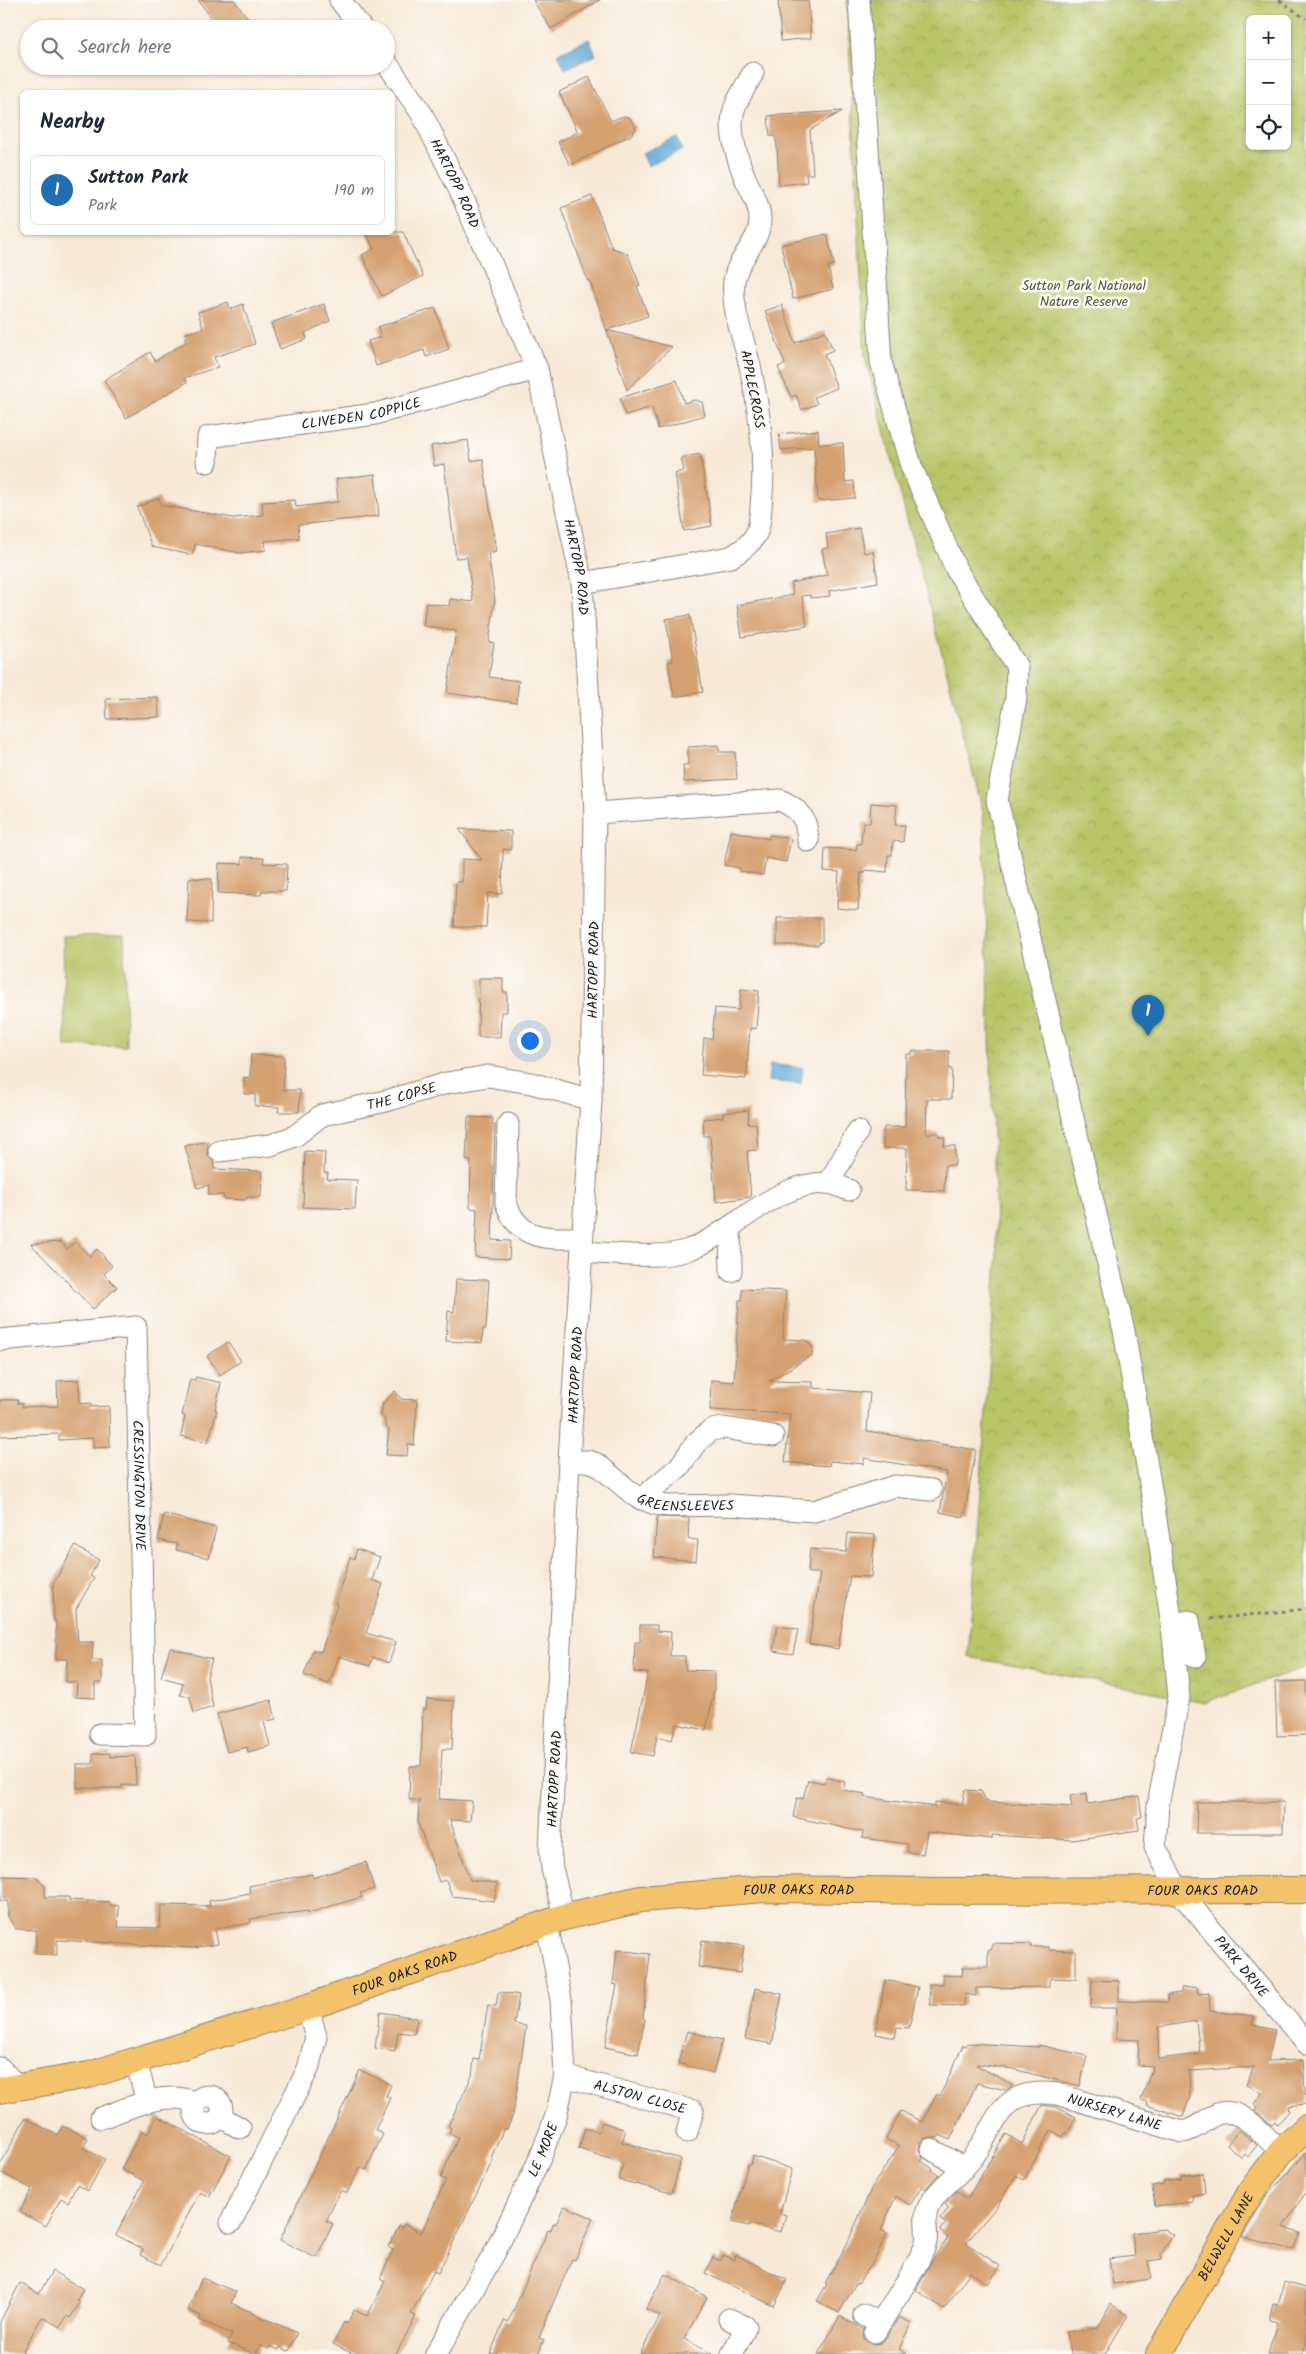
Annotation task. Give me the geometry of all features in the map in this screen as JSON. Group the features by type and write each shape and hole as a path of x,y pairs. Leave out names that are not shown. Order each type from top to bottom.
{"main road":[{"name":"FOUR OAKS ROAD","path":"4,2087 89,2075 308,2007 556,1920 640,1899 764,1889 938,1891 1306,1890"},
{"name":"BELWELL LANE","path":"1159,2354 1252,2190 1281,2152 1306,2128"}],"street":[{"path":"340,0 355,20"},
{"path":"859,0 881,362 911,466 956,569 1017,667 1016,698 997,800 1124,1331 1181,1623 1194,1657"},
{"name":"APPLECROSS","path":"582,583 731,557 747,547 755,538 760,527 764,464 760,420 735,304 734,280 741,260 758,233 760,222 760,209 740,165 733,134 733,113 753,74"},
{"name":"HARTOPP ROAD","path":"395,75 422,114 460,191 537,370 582,583 595,813 591,1100 550,1850 556,1920"},
{"name":"CLIVEDEN COPPICE","path":"207,462 208,437 375,414 537,370"},
{"path":"595,813 780,800 795,807 807,824 808,841"},
{"name":"THE COPSE","path":"219,1151 271,1145 295,1136 322,1115 386,1101 447,1083 488,1076 531,1083 591,1100"},
{"path":"508,1124 506,1204 510,1216 524,1232 582,1245 673,1253 688,1250 730,1227 770,1200 790,1191 829,1183 849,1190"},
{"path":"829,1183 858,1131"},
{"path":"730,1227 731,1271"},
{"name":"CRESSINGTON DRIVE","path":"0,1340 136,1327 145,1735 100,1734"},
{"path":"641,1499 679,1467 696,1443 711,1430 724,1428 774,1436"},
{"name":"GREENSLEEVES","path":"570,1461 596,1464 605,1469 622,1487 641,1499 667,1506 730,1505 814,1511 895,1486 931,1490"},
{"name":"PARK DRIVE","path":"1181,1623 1179,1697 1158,1805 1155,1847 1178,1890 1306,2043"},
{"name":"LE MORE","path":"436,2354 494,2252 540,2156 556,2116 565,2076 556,1920"},
{"path":"231,2222 308,2069 316,2037 308,2007"},
{"path":"136,2061 147,2102"},
{"name":"ALSTON CLOSE","path":"565,2076 693,2112 687,2132"},
{"name":"NURSERY LANE","path":"873,2323 914,2266 926,2242 927,2210 936,2196 974,2156 1000,2113 1013,2100 1028,2094 1042,2092 1057,2094 1182,2132 1193,2130 1223,2111 1232,2112 1247,2120 1281,2152"},
{"path":"101,2118 162,2098 183,2098 196,2102 194,2115 199,2122 210,2125 221,2117 240,2128"},
{"path":"931,2149 964,2168"},
{"path":"729,2319 746,2327 732,2354"}],"path":[{"path":"1279,0 1306,19"},
{"path":"1181,1623 1306,1609"}],"green space":[{"name":"Sutton Park National Nature Reserve","path":"847,0 1306,0 1306,1667 1205,1702 968,1657 997,1260 983,812 865,357"},
{"path":"124,935 126,1046 65,1047 63,936"}],"water":[{"path":"589,39 596,55 565,69 558,53"},
{"path":"677,137 682,150 648,166 642,153"},
{"path":"770,1064 803,1068 801,1084 768,1081"}],"building":[{"path":"198,0 234,0 250,20 213,20"},
{"path":"533,0 600,0 551,29"},
{"path":"778,0 808,0 811,38 781,41"},
{"path":"589,77 611,121 623,116 629,117 636,128 631,135 570,165 558,142 578,132 559,92"},
{"path":"842,111 810,130 813,174 806,174 807,182 779,185 777,146 775,136 770,136 768,116"},
{"path":"592,196 612,248 627,253 640,285 637,286 648,316 607,330 672,347 627,390 590,281 588,281 561,208"},
{"path":"395,232 403,232 423,276 382,296 362,255 374,249 367,235 395,235"},
{"path":"827,234 834,265 828,266 833,289 793,299 781,245"},
{"path":"228,302 230,309 243,304 255,344 214,357 218,367 184,378 187,382 126,418 104,380 150,352 155,361 186,342 184,334 203,328 198,312"},
{"path":"324,304 330,321 305,333 307,339 280,349 271,323"},
{"path":"782,305 795,343 825,331 833,350 824,354 837,388 814,397 817,404 802,410 796,395 791,397 778,367 785,364 765,311"},
{"path":"435,308 449,349 426,357 424,350 376,366 368,341 381,337 378,327"},
{"path":"677,380 684,403 695,400 702,402 705,415 658,429 652,407 625,415 620,398"},
{"path":"818,430 819,444 843,443 845,482 854,481 855,498 818,501 814,447 781,450 779,434"},
{"path":"468,440 471,461 483,459 496,551 488,553 495,600 489,642 494,643 489,677 519,681 516,703 447,693 456,631 423,626 426,603 449,606 450,599 473,602 467,557 456,558 444,464 434,466 431,446"},
{"path":"700,454 712,526 684,531 675,474 684,470 681,458"},
{"path":"375,474 379,516 298,525 299,538 265,541 266,550 240,553 195,544 192,555 152,547 137,507 159,498 161,505 233,518 263,515 262,502 295,500 296,507 338,502 336,479"},
{"path":"859,528 864,553 873,551 878,582 829,591 830,596 811,598 810,595 802,596 807,626 742,637 737,605 793,595 791,583 827,575 822,549 828,548 826,534"},
{"path":"690,615 703,692 674,697 668,662 673,661 666,619"},
{"path":"158,697 159,717 107,719 106,699"},
{"path":"719,745 719,752 735,752 737,779 684,782 683,765 688,765 688,747"},
{"path":"871,803 897,805 895,825 905,825 903,842 893,841 892,855 888,855 887,872 866,870 865,873 861,873 858,910 837,908 839,872 824,871 825,848 856,850 857,844 861,844 863,822 870,823"},
{"path":"459,829 511,831 511,850 503,849 502,894 488,893 486,927 454,927 456,882 462,882 462,859 482,860"},
{"path":"731,831 769,839 770,835 791,839 786,862 766,858 763,875 739,871 740,868 724,865"},
{"path":"242,857 264,858 263,863 287,864 286,891 262,891 261,895 218,893 219,863 242,864"},
{"path":"189,878 212,879 211,923 187,922"},
{"path":"777,918 822,918 822,942 819,942 819,945 777,945"},
{"path":"479,978 503,978 503,992 507,992 507,1012 501,1012 500,1037 478,1037"},
{"path":"741,989 759,991 756,1029 750,1028 746,1079 701,1075 704,1038 712,1039 715,1008 739,1010"},
{"path":"912,1051 949,1051 949,1069 952,1069 951,1099 927,1099 926,1133 939,1133 939,1137 945,1137 944,1146 955,1146 955,1165 945,1165 944,1191 906,1190 907,1148 883,1148 884,1127 905,1127 906,1054 912,1054"},
{"path":"251,1055 284,1056 283,1090 300,1090 299,1112 278,1112 279,1107 255,1106 255,1094 244,1094 244,1077 250,1078"},
{"path":"749,1110 748,1124 756,1123 758,1150 747,1151 751,1197 716,1202 710,1136 704,1136 703,1119 723,1117 723,1113"},
{"path":"468,1117 493,1118 492,1125 495,1125 492,1240 510,1241 509,1259 475,1257 477,1209 470,1208 471,1161 466,1160"},
{"path":"208,1141 207,1153 213,1161 214,1169 262,1171 261,1197 246,1197 246,1200 224,1199 223,1195 209,1195 209,1185 197,1188 185,1146"},
{"path":"305,1151 325,1152 324,1173 328,1173 327,1179 357,1180 355,1209 303,1207"},
{"path":"61,1242 67,1249 75,1242 90,1256 97,1249 112,1266 104,1274 117,1287 93,1309 31,1244"},
{"path":"456,1279 489,1280 486,1329 483,1329 482,1343 446,1341 448,1311 454,1312"},
{"path":"742,1289 786,1291 783,1339 806,1340 812,1346 812,1355 769,1381 813,1382 813,1388 870,1393 867,1431 976,1450 964,1517 940,1512 947,1472 864,1458 864,1464 830,1461 829,1466 785,1462 790,1414 710,1410 711,1380 734,1382 739,1300 742,1300"},
{"path":"228,1342 241,1361 220,1375 207,1356"},
{"path":"196,1377 221,1383 215,1410 217,1410 208,1442 181,1436 185,1416 182,1415 190,1379 195,1380"},
{"path":"79,1380 80,1404 91,1403 91,1407 109,1406 110,1447 93,1448 93,1438 59,1440 59,1434 0,1436 0,1400 18,1400 17,1403 22,1403 22,1407 58,1406 57,1381"},
{"path":"395,1391 401,1399 417,1400 414,1445 408,1444 407,1456 386,1455 389,1430 385,1426 385,1420 381,1415 383,1403"},
{"path":"164,1514 216,1528 209,1558 176,1550 177,1544 158,1540"},
{"path":"657,1517 689,1518 688,1539 698,1540 696,1561 654,1557"},
{"path":"848,1533 875,1535 871,1577 850,1576 838,1649 809,1644 820,1573 808,1573 810,1549 846,1552"},
{"path":"75,1546 99,1560 90,1576 94,1578 76,1609 78,1642 93,1642 92,1660 102,1660 102,1683 95,1683 95,1698 76,1697 77,1682 66,1682 67,1659 56,1659 56,1621 54,1621 53,1584"},
{"path":"357,1549 380,1557 372,1580 383,1584 366,1633 396,1642 389,1663 373,1657 370,1666 339,1656 329,1684 304,1675 313,1650 321,1652 337,1605 335,1604 350,1557 354,1559"},
{"path":"640,1625 657,1625 657,1631 671,1632 670,1656 685,1656 685,1670 714,1671 714,1691 706,1730 676,1724 672,1740 657,1736 653,1756 631,1752 648,1673 634,1672 635,1642 640,1642"},
{"path":"777,1626 798,1629 793,1654 773,1651"},
{"path":"170,1648 212,1659 207,1677 213,1707 194,1713 190,1697 180,1695 183,1683 161,1677"},
{"path":"1306,1681 1306,1735 1277,1736 1275,1682"},
{"path":"427,1699 454,1701 452,1749 442,1749 439,1799 472,1801 470,1821 450,1820 470,1880 498,1883 494,1901 452,1896 446,1880 439,1882 418,1823 419,1800 409,1800 410,1766 421,1766 423,1709 426,1709"},
{"path":"271,1700 276,1719 264,1722 270,1746 248,1752 247,1747 227,1752 217,1714"},
{"path":"110,1753 110,1757 135,1756 136,1785 122,1785 122,1788 77,1788 77,1764 93,1764 93,1754"},
{"path":"826,1777 845,1782 843,1790 865,1794 864,1797 935,1807 935,1802 962,1805 965,1790 981,1791 987,1802 1072,1807 1070,1796 1087,1793 1088,1804 1139,1796 1142,1817 1137,1818 1139,1830 1072,1840 992,1835 992,1839 927,1832 923,1854 907,1852 908,1844 862,1838 863,1832 793,1817 797,1798 803,1799 808,1780 824,1783"},
{"path":"1197,1802 1284,1802 1283,1833 1196,1833"},
{"path":"366,1862 374,1889 360,1893 362,1897 308,1913 308,1911 250,1919 251,1923 215,1929 218,1944 193,1948 57,1940 57,1955 36,1954 36,1930 16,1929 8,1917 8,1901 0,1901 0,1876 37,1877 45,1886 45,1897 69,1897 69,1900 110,1902 110,1905 119,1906 118,1927 160,1928 161,1905 210,1906 209,1901 250,1893 249,1886 312,1874 313,1878"},
{"path":"702,1940 744,1946 740,1973 698,1967"},
{"path":"992,1943 1031,1944 1030,1947 1049,1947 1049,1950 1076,1951 1076,1979 1051,1978 1049,1987 976,1988 976,1996 965,1994 964,2006 930,2005 929,1984 943,1984 943,1975 962,1976 963,1967 988,1967 988,1950 992,1950"},
{"path":"617,1950 650,1954 643,2018 645,2019 638,2054 605,2047 617,1985 613,1984"},
{"path":"885,1980 918,1987 909,2028 897,2027 895,2038 876,2034"},
{"path":"1092,1980 1119,1981 1119,2001 1168,2002 1167,1995 1181,1993 1181,1988 1197,1987 1198,1994 1209,1993 1210,2011 1254,2016 1252,2025 1275,2030 1268,2061 1303,2060 1306,2104 1288,2106 1289,2111 1277,2125 1275,2122 1272,2125 1255,2110 1257,2107 1254,2104 1262,2093 1246,2085 1254,2067 1189,2071 1190,2096 1183,2117 1147,2105 1148,2102 1141,2100 1153,2066 1138,2065 1139,2040 1116,2039 1117,2008 1091,2008","holes":["1196,2021 1200,2054 1158,2059 1159,2027"]},
{"path":"755,1988 782,1994 772,2044 745,2039"},
{"path":"498,1993 519,1995 514,2024 526,2026 513,2115 507,2129 504,2128 491,2158 493,2160 438,2273 434,2271 411,2314 416,2316 396,2354 353,2354 333,2344 344,2322 347,2324 354,2310 367,2316 385,2282 380,2279 393,2250 388,2247 399,2226 402,2228 404,2224 421,2233 446,2180 441,2178 458,2137 449,2133 451,2128 448,2126 472,2076 474,2059 479,2060 488,2005 496,2006"},
{"path":"380,2012 417,2018 414,2034 398,2032 395,2051 375,2048"},
{"path":"687,2031 722,2040 713,2073 678,2063"},
{"path":"967,2043 1039,2047 1039,2045 1087,2056 1080,2086 1013,2069 977,2064 1013,2085 1006,2090 977,2083 950,2140 940,2135 938,2138 925,2138 920,2142 919,2150 923,2158 921,2161 938,2175 925,2189 922,2186 910,2205 896,2196 881,2230 887,2233 877,2255 858,2284 856,2283 839,2313 817,2301 847,2244 872,2187 899,2146 886,2139 901,2111 922,2122 937,2094 940,2096 963,2045 966,2046"},
{"path":"360,2070 391,2085 386,2096 390,2098 375,2130 383,2134 366,2170 360,2167 347,2193 341,2190 326,2221 333,2224 316,2258 280,2240"},
{"path":"1042,2105 1056,2107 1076,2117 1067,2134 1065,2133 1063,2137 1051,2130 1024,2180 1016,2175 998,2205 966,2243 1000,2266 988,2284 970,2272 944,2309 916,2290 933,2259 948,2238 940,2231 946,2224 940,2219 949,2208 945,2204 957,2191 967,2199 1006,2134 1022,2144"},
{"path":"157,2116 231,2156 209,2197 200,2192 161,2265 140,2255 143,2249 116,2235 144,2181 121,2169 142,2131 148,2134"},
{"path":"25,2118 57,2135 63,2126 88,2138 83,2148 105,2159 88,2191 77,2185 68,2202 61,2198 46,2226 20,2212 32,2189 0,2172 0,2165"},
{"path":"602,2122 626,2130 622,2142 681,2159 672,2193 619,2180 623,2164 579,2149 585,2128 599,2132"},
{"path":"1239,2130 1257,2145 1248,2157 1245,2154 1242,2158 1227,2145"},
{"path":"1306,2153 1306,2192 1283,2227 1300,2232 1293,2250 1242,2237 1266,2196"},
{"path":"753,2156 792,2169 780,2213 786,2215 781,2232 732,2222 748,2164 751,2164"},
{"path":"1203,2173 1205,2193 1192,2195 1193,2202 1155,2206 1152,2186 1164,2184 1164,2181 1181,2179 1181,2176"},
{"path":"564,2206 593,2218 575,2260 572,2259 550,2310 539,2338 544,2340 538,2354 490,2354 504,2321 508,2322 512,2314 548,2230 550,2231 554,2223 556,2224"},
{"path":"1164,2229 1173,2235 1161,2254 1162,2259 1149,2261 1151,2279 1113,2284 1109,2259 1135,2256 1132,2233"},
{"path":"723,2255 734,2260 736,2255 787,2280 774,2306 705,2273 713,2257 720,2261"},
{"path":"52,2271 83,2289 77,2300 80,2302 70,2318 67,2316 60,2327 42,2317 21,2354 0,2354 0,2322 20,2283 39,2294"},
{"path":"665,2274 707,2297 684,2339 712,2354 640,2354 660,2316 646,2309"},
{"path":"202,2278 236,2292 231,2303 297,2333 289,2351 280,2347 279,2350 270,2346 268,2349 260,2345 256,2354 254,2354 228,2343 232,2334 199,2320 201,2316 188,2310"},
{"path":"1284,2282 1306,2288 1306,2344 1303,2354 1268,2354 1277,2322 1269,2320 1273,2304 1278,2305"},
{"path":"1111,2304 1128,2315 1105,2354 1071,2354 1067,2332 1098,2328"},
{"path":"840,2316 863,2329 864,2339 874,2344 881,2343 885,2339 899,2317 911,2323 899,2349 907,2354 818,2354"}],"place":[{"name":"Sutton Park","path":"1148,1036"}]}
